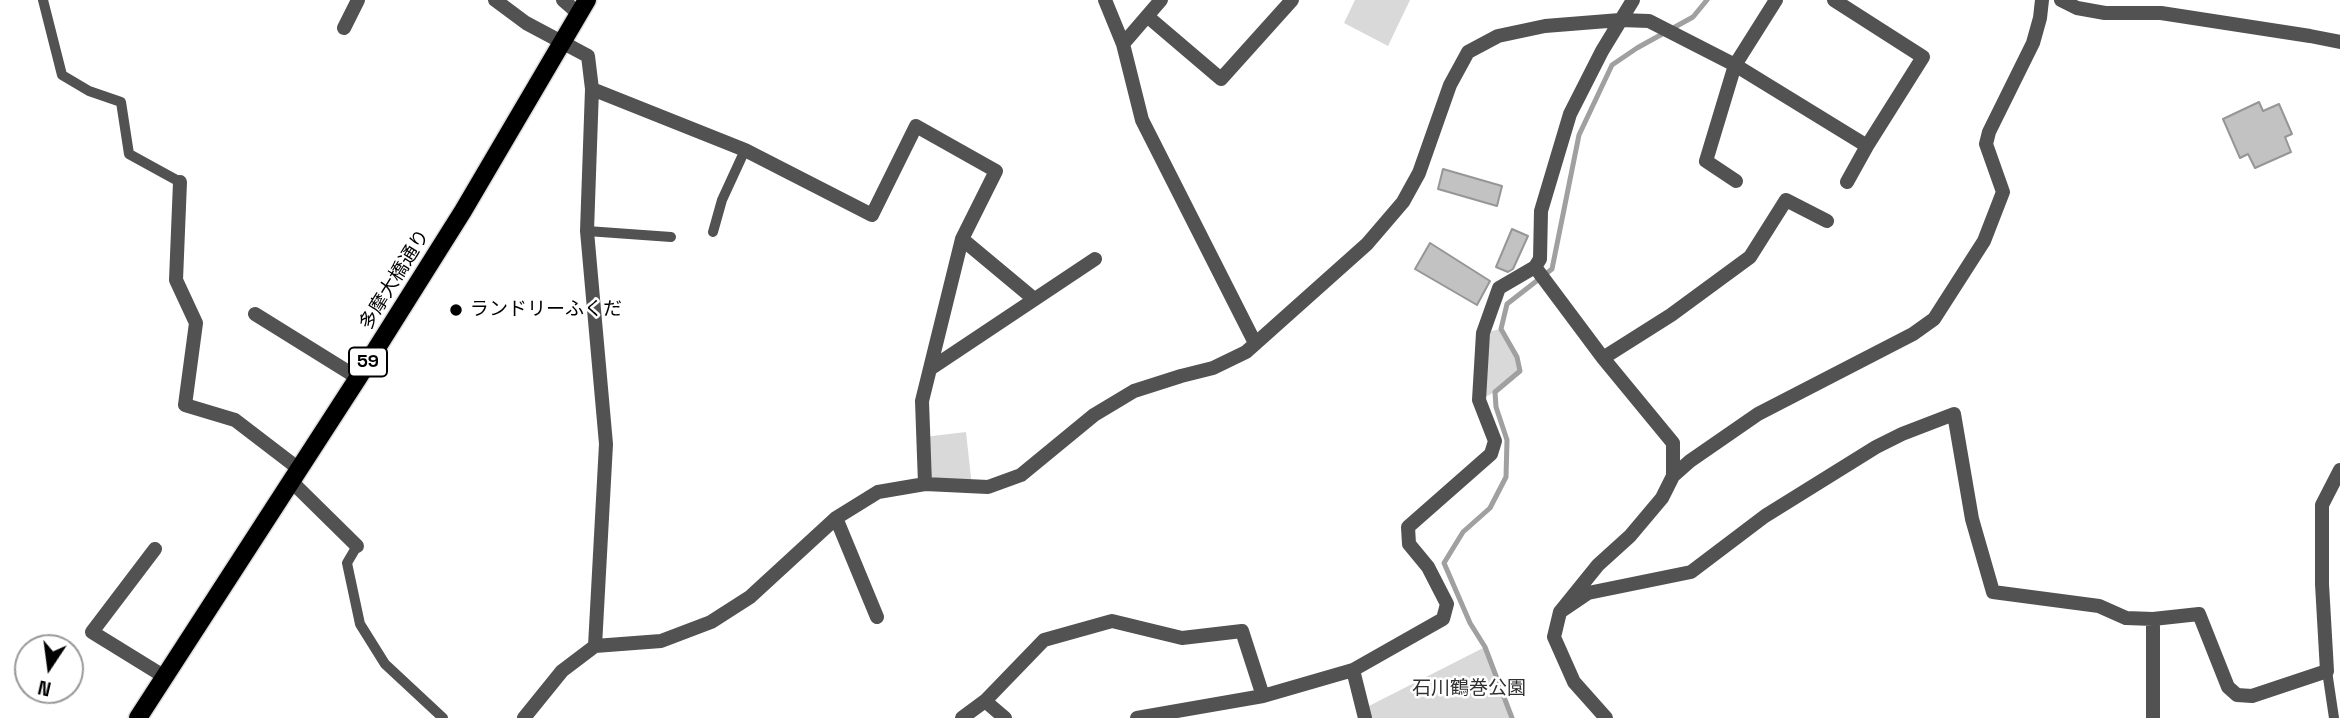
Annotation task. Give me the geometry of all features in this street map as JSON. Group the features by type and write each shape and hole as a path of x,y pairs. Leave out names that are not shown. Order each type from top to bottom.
{"main road":[{"name":"多摩大橋通り","path":"138,718 358,379 463,211 583,7"}],"street":[{"path":"344,28 358,0"},
{"path":"495,0 526,23 589,56 592,89 587,231 606,444 596,646"},
{"path":"563,0 583,7"},
{"path":"1105,0 1123,44 1142,120 1255,343"},
{"path":"1123,44 1161,0"},
{"path":"1147,16 1221,79 1292,0"},
{"path":"1137,718 1263,696 1353,670 1443,619 1447,604 1428,566 1409,544 1408,527 1491,454 1495,441 1479,400 1483,333 1499,288 1537,269 1540,259 1541,211 1570,114 1633,0"},
{"path":"1735,181 1706,161 1735,65 1776,0"},
{"path":"1833,0 1923,57 1847,182"},
{"path":"1606,718 1574,682 1554,637 1560,612 1598,565 1630,536 1662,498 1673,476 1690,461 1758,414 1913,334 1934,319 1984,240 2003,192 1986,144 1989,132 2033,43 2042,0"},
{"path":"2061,0 2077,8 2105,13 2161,13 2340,42"},
{"path":"524,718 562,671 596,646 662,641 711,622 750,597 836,518 878,492 925,484 988,487 1021,475 1094,415 1134,391 1213,368 1246,352 1367,244 1403,202 1419,173 1450,85 1468,52 1498,36 1545,26 1620,20 1649,21 1735,65 1867,146"},
{"path":"592,89 745,150 873,215 916,126 996,171 962,239 922,401 925,484"},
{"path":"180,182 176,280 196,323 185,405 235,419 295,475 357,546"},
{"path":"1602,358 1671,316 1750,257 1786,200 1828,221"},
{"path":"962,239 1034,299"},
{"path":"930,369 1095,259"},
{"path":"1537,269 1602,358 1673,443 1673,476"},
{"path":"255,314 358,379"},
{"path":"1560,612 1588,593 1691,572 1765,516 1876,447 1954,414 1972,519 1993,592 2099,606 2126,618 2153,619 2199,614 2228,687 2237,695 2252,696 2327,671 2322,584 2322,505 2340,470"},
{"path":"836,518 877,617"},
{"path":"155,549 92,632 165,677"},
{"path":"2153,619 2153,718"},
{"path":"962,718 985,701 1044,640 1112,621 1182,638 1242,631 1263,696"},
{"path":"1353,670 1365,718"},
{"path":"985,701 1005,718"}],"lane":[{"path":"43,0 62,75 89,91 121,102 130,154 180,182"},
{"path":"713,232 722,200 745,150"},
{"path":"587,231 671,237"},
{"path":"357,546 347,563 360,624 385,664 443,718"},
{"path":"2327,671 2334,718"}],"green space":[{"path":"1355,0 1410,0 1388,46 1344,23"},
{"path":"1501,329 1517,357 1520,371 1495,392 1479,400 1483,333"},
{"path":"966,432 972,487 925,484 924,437"},
{"name":"石川鶴巻公園","path":"1485,647 1512,718 1365,718 1363,709"}],"building":[{"path":"2259,102 2263,111 2279,104 2292,134 2285,137 2291,152 2255,168 2248,154 2240,158 2223,119"},
{"path":"1443,169 1502,186 1497,206 1438,189"},
{"path":"1512,229 1528,236 1513,269 1508,272 1496,267"},
{"path":"1430,243 1490,281 1477,305 1415,269"}],"waterway":[{"path":"1512,718 1485,647 1470,623 1444,563 1463,532 1490,508 1506,477 1507,440 1496,407 1495,392 1520,371 1517,357 1501,329 1507,304 1552,269 1579,135 1612,65 1693,17 1707,0"}],"place":[{"name":"ランドリーふくだ","path":"456,310"}]}
